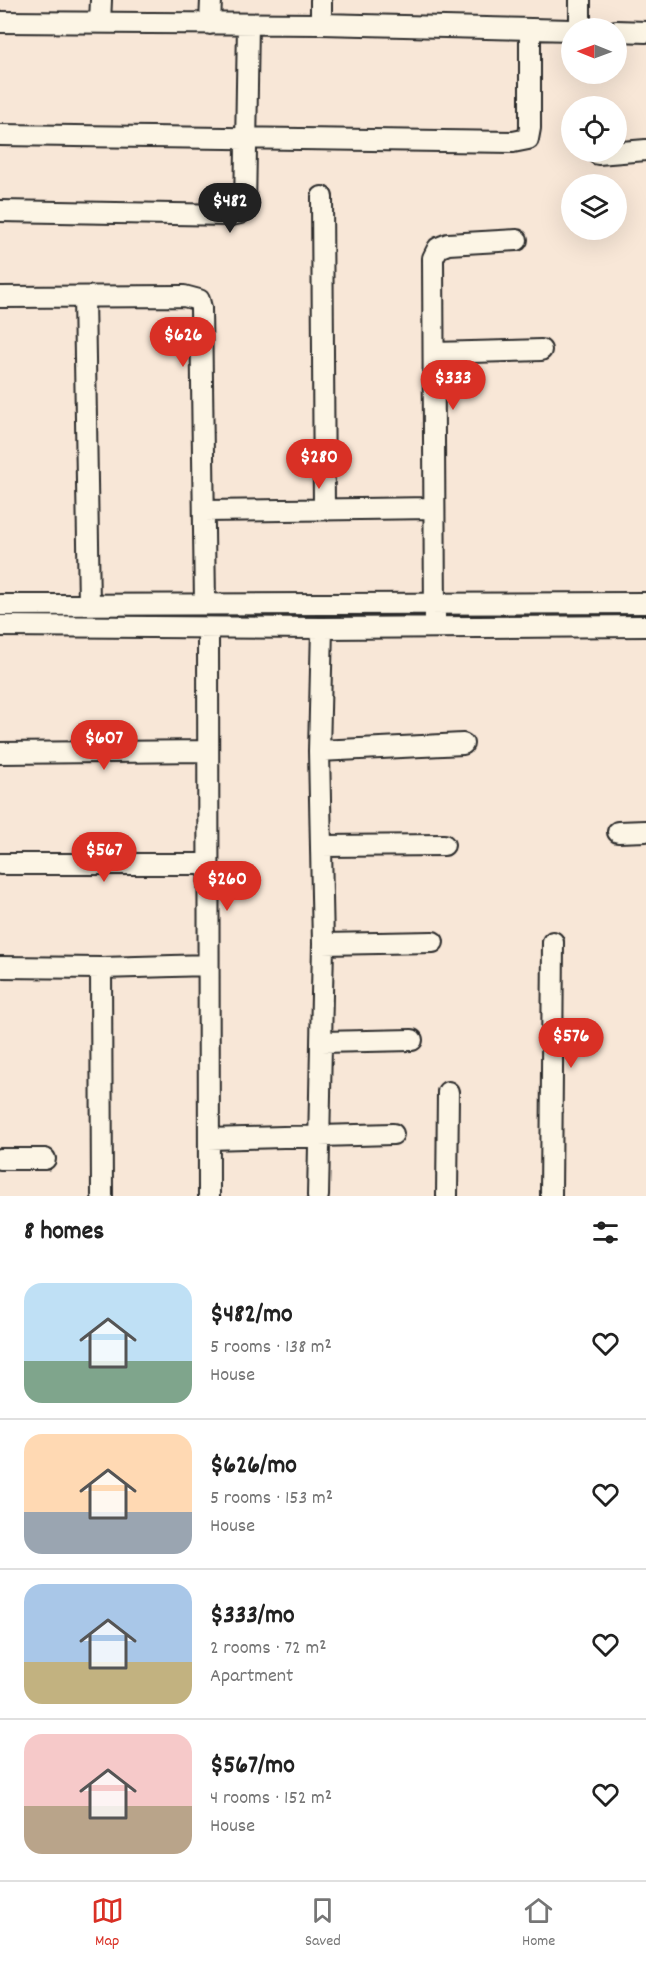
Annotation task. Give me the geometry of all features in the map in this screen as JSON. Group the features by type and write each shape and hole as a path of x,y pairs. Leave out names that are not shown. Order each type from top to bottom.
{"street":[{"path":"100,0 100,22"},
{"path":"210,24 211,0"},
{"path":"321,0 321,24"},
{"path":"580,0 580,18"},
{"path":"0,22 321,24 561,30"},
{"path":"0,211 231,215 240,213 245,209 248,24"},
{"path":"0,135 513,142 528,140 531,128 530,29"},
{"path":"627,31 646,32"},
{"path":"627,152 646,150"},
{"path":"322,197 324,509"},
{"path":"435,627 433,258 438,248 448,244 517,240"},
{"path":"0,297 184,296 199,300 201,308 208,752 209,1196"},
{"path":"84,297 89,604"},
{"path":"435,353 541,350"},
{"path":"204,511 434,508"},
{"path":"205,603 206,627"},
{"path":"0,605 646,603"},
{"path":"0,626 322,628 646,626"},
{"path":"318,1196 323,944 319,751 322,628"},
{"path":"319,751 464,744"},
{"path":"0,753 208,752"},
{"path":"618,832 646,831"},
{"path":"321,846 444,845"},
{"path":"0,864 208,864"},
{"path":"323,944 433,942"},
{"path":"552,1196 553,942"},
{"path":"0,967 101,968 208,965"},
{"path":"101,968 102,1196"},
{"path":"322,1042 412,1040"},
{"path":"447,1196 448,1092"},
{"path":"209,1139 393,1134"},
{"path":"0,1159 45,1159"}]}
